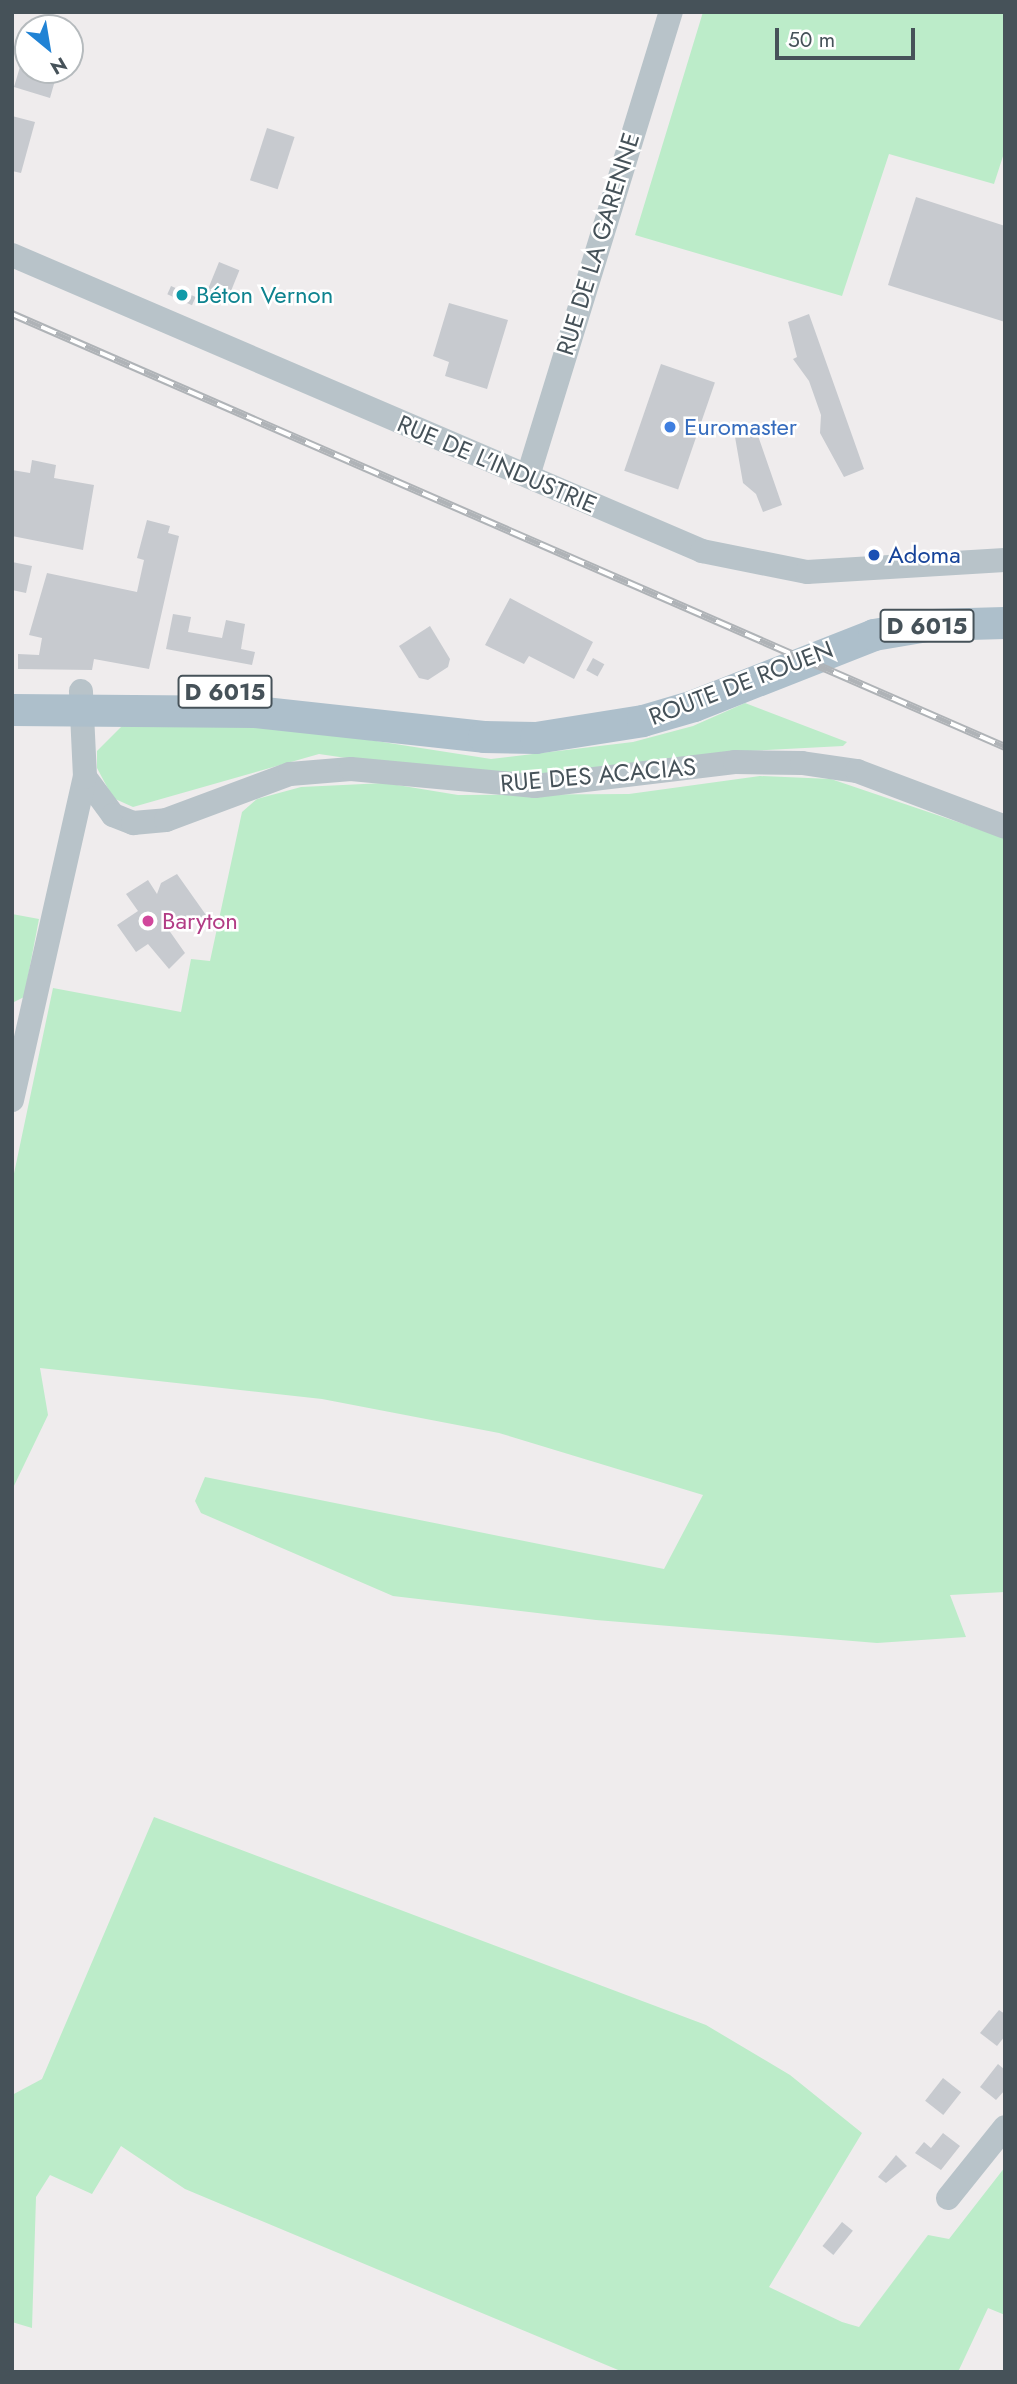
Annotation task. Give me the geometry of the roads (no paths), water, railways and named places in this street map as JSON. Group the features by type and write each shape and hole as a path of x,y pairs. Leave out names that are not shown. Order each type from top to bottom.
{"main road":[{"name":"ROUTE DE ROUEN","path":"12,710 82,701 262,693 434,733 548,737 643,721 694,706 874,635 996,625"},
{"name":"ROUTE DE ROUEN","path":"12,690 82,701"}],"street":[{"name":"RUE DE LA GARENNE","path":"528,476 671,12"},
{"name":"RUE DE L'INDUSTRIE","path":"12,255 702,551 759,566 864,572 1005,560"},
{"path":"12,1100 69,833 85,777 82,701"},
{"name":"RUE DES ACACIAS","path":"113,816 134,823 166,820 290,774 351,769 535,786 735,762 802,763 857,771 1005,827"},
{"path":"69,833 113,816 85,777"},
{"path":"948,2197 1005,2127"}],"railway":[{"path":"12,314 1005,747"}],"place":[{"name":"Béton Vernon","path":"182,295"},
{"name":"Euromaster","path":"670,427"},
{"name":"Adoma","path":"874,555"},
{"name":"Baryton","path":"148,921"}]}
